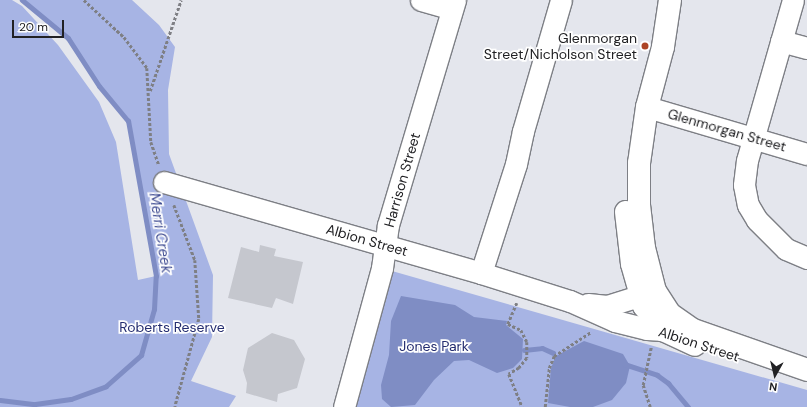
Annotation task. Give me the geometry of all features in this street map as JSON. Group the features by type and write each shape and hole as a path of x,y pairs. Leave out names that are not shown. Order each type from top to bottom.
{"main road":[{"path":"663,330 648,312 644,248 639,205 639,163 647,107 663,47 670,0"},
{"name":"Albion Street","path":"647,293 670,314 693,330 807,370"},
{"name":"Albion Street","path":"663,330 689,344 807,374"}],"street":[{"path":"421,0 454,4"},
{"path":"481,274 516,164 523,131 561,0"},
{"path":"793,0 753,138 744,185 748,205 774,240 786,249 807,258"},
{"name":"Harrison Street","path":"344,407 382,268 388,225 454,4"},
{"path":"781,41 807,48"},
{"name":"Glenmorgan Street","path":"647,107 807,154"},
{"name":"Albion Street","path":"164,182 385,245 570,301 615,320 647,329 663,330"},
{"name":"Albion Street","path":"570,301 607,306 647,293"}],"path":[{"path":"149,94 182,0"},
{"path":"514,310 508,324 520,330 528,342 527,358 519,368 508,374 522,407"},
{"path":"545,407 549,368 554,356 587,336 593,328"},
{"path":"646,364 644,377 645,394 650,407"}],"green space":[{"name":"Roberts Reserve","path":"0,0 12,0 22,6 58,45 99,102 116,142 138,280 156,276 128,121 99,86 68,38 22,0 132,0 159,25 175,47 168,90 169,154 213,275 212,337 191,381 236,396 229,407 0,407"},
{"name":"Jones Park","path":"392,271 807,390 807,407 353,407"}],"shaded area":[{"path":"401,296 455,305 474,317 507,321 506,325 523,339 522,359 513,368 497,373 469,360 454,361 434,380 415,405 391,407 382,399 381,385 389,355 391,321"},
{"path":"584,341 623,354 630,366 626,383 612,400 593,407 570,407 548,403 551,368 556,356"}],"building":[{"path":"260,245 276,249 274,256 303,262 293,304 276,298 272,308 228,298 241,247 259,252"},
{"path":"272,333 294,340 305,359 297,388 278,394 277,402 246,393 247,383 243,370 248,348"}],"waterway":[{"name":"Merri Creek","path":"0,400 35,404 71,399 106,386 141,355 154,309 156,276 128,121 99,86 68,38 22,0"},
{"path":"524,350 542,348 553,353"},
{"path":"624,364 657,375 668,383 688,407"}],"place":[{"name":"Glenmorgan Street/Nicholson Street","path":"645,46"}]}
